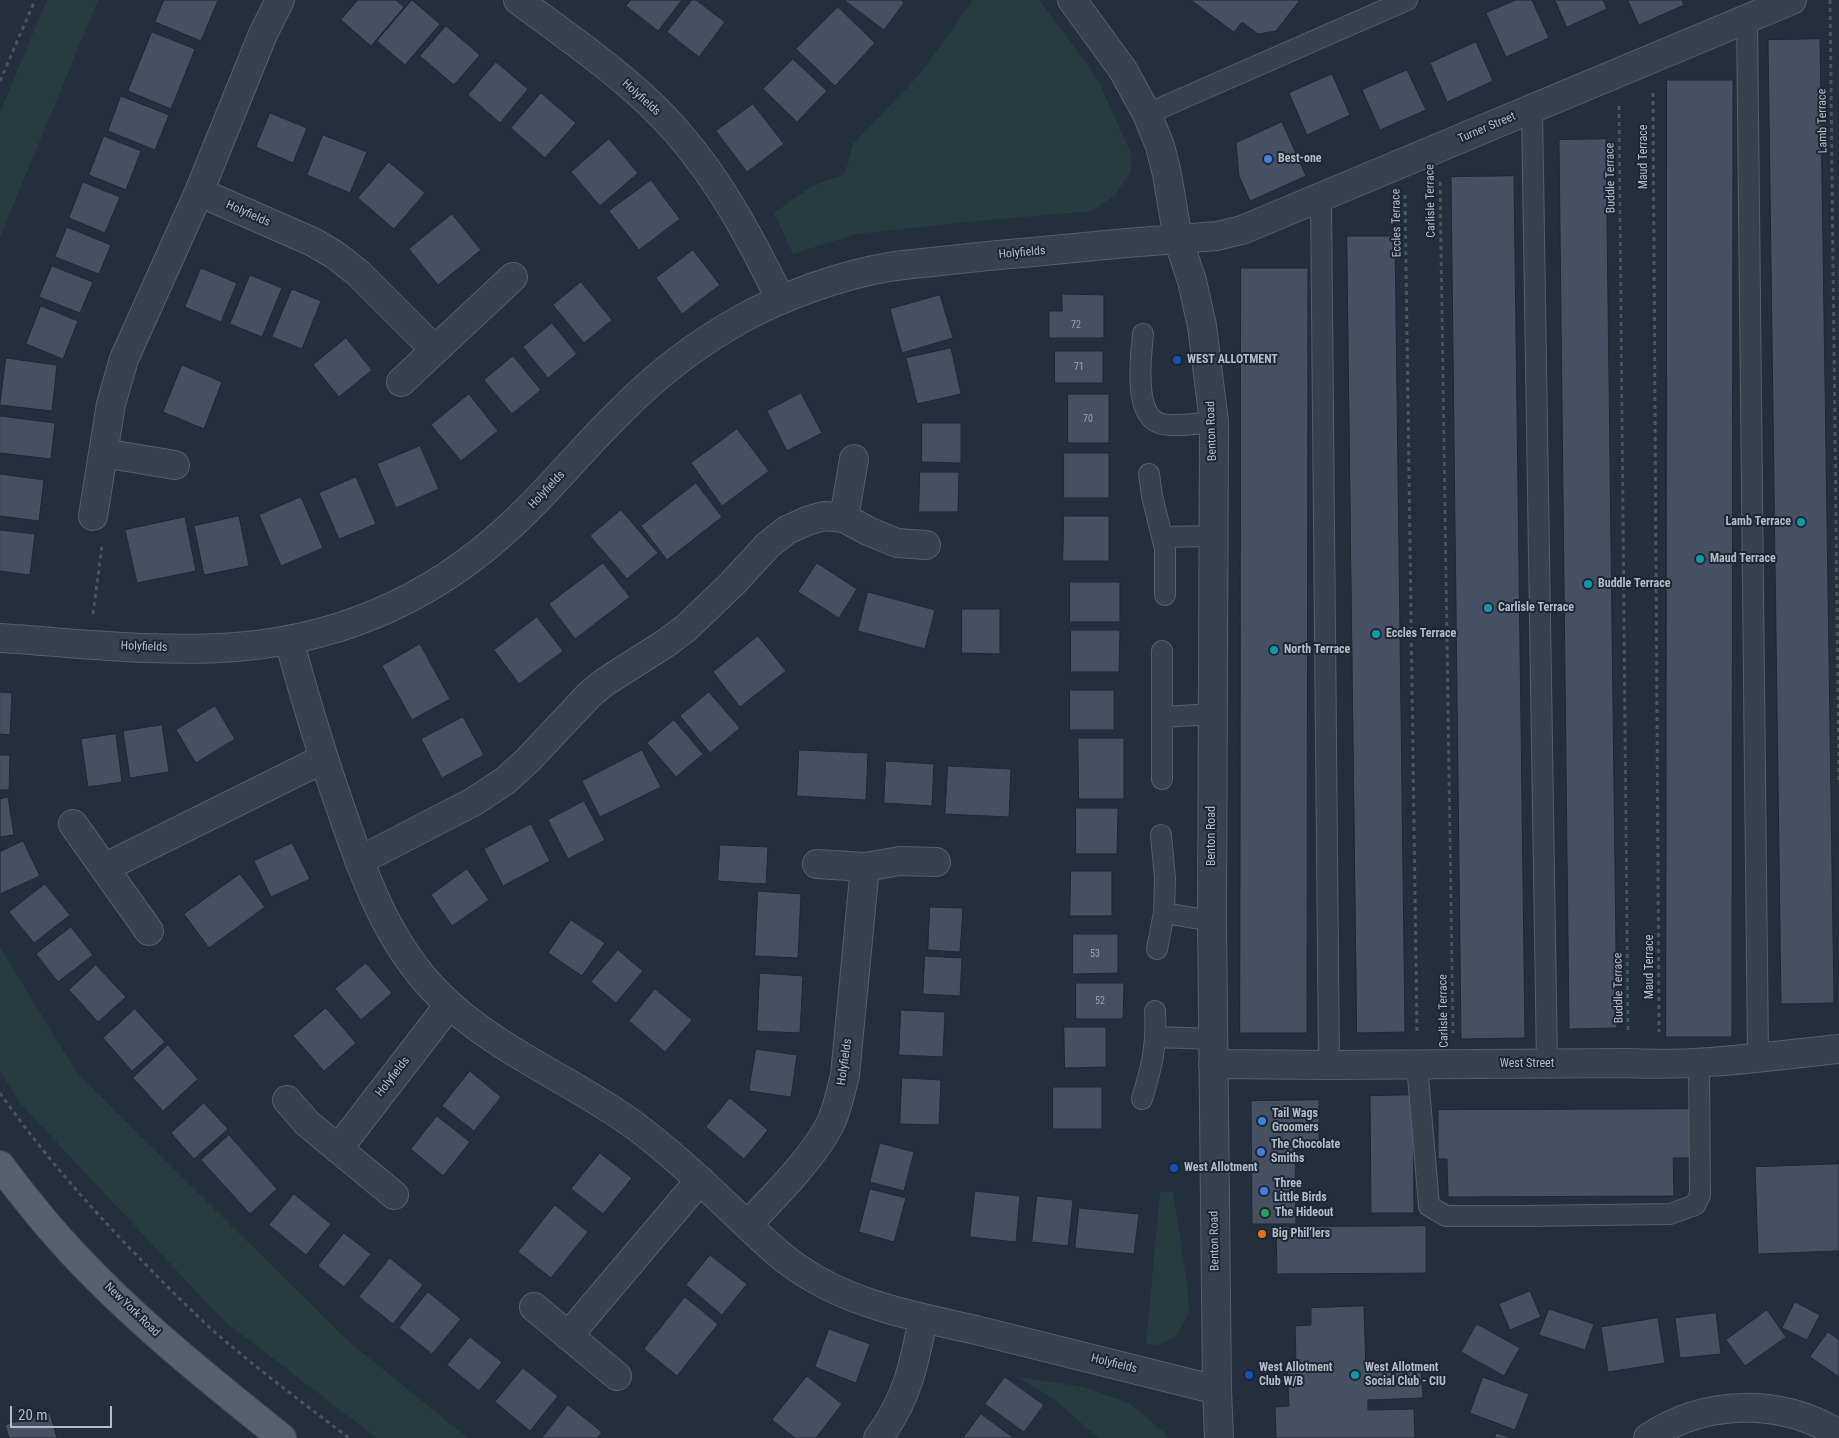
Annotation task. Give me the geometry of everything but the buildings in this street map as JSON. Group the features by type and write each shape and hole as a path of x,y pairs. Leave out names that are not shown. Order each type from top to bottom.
{"main road":[{"name":"New York Road","path":"0,1165 67,1247 149,1327 204,1376 282,1438"}],"street":[{"path":"93,516 111,404 124,358 199,192 263,34 280,0"},
{"name":"Holyfields","path":"518,0 644,98 678,133 715,180 741,221 781,300"},
{"name":"Benton Road","path":"1072,0 1123,70 1147,114 1160,146 1167,174 1178,239 1192,281 1202,326 1214,422 1212,921 1219,1438"},
{"name":"Turner Street","path":"1178,239 1217,236 1242,230 1792,0"},
{"name":"Holyfields","path":"199,192 313,242 335,255 358,273 436,350"},
{"name":"Holyfields","path":"0,638 166,648 234,647 289,640 334,630 375,615 425,591 469,561 508,529 623,408 660,375 701,344 744,318 781,300 848,276 890,267 1008,254 1178,239"},
{"path":"401,382 513,277"},
{"path":"103,453 175,465"},
{"path":"844,518 854,459"},
{"path":"359,861 473,802 505,781 528,760 590,694 605,682 666,644 686,628 732,584 768,545 787,530 824,516 844,518 868,531 897,543 926,544"},
{"name":"Holyfields","path":"289,640 323,759 359,861 383,916 396,940 419,972 449,1005 490,1037 633,1125 700,1180 782,1256 815,1279 856,1298 923,1319 977,1330 1217,1390"},
{"path":"104,868 323,759"},
{"path":"73,824 149,932"},
{"path":"817,864 865,867 900,862 936,862"},
{"name":"Holyfields","path":"747,1225 781,1190 813,1150 831,1122 838,1103 844,1076 865,867"},
{"name":"Holyfields","path":"338,1149 449,1005"},
{"name":"West Street","path":"1213,1051 1329,1065 1628,1063 1659,1065 1699,1063 1839,1048"},
{"path":"287,1100 307,1123 394,1195"},
{"path":"568,1336 700,1180"},
{"path":"534,1307 617,1376"},
{"path":"878,1438 889,1424 904,1396 914,1363 923,1319"},
{"path":"1648,1438 1684,1418 1716,1409 1748,1406 1778,1410 1809,1418 1839,1434"}],"lane":[{"path":"1147,114 1407,0"},
{"path":"1747,19 1758,1057"},
{"path":"1532,109 1547,1064"},
{"path":"1321,198 1329,1065"},
{"path":"1143,334 1141,384 1149,414 1158,422 1169,425 1214,422"},
{"path":"1149,474 1152,496 1165,548 1165,595"},
{"path":"1162,537 1213,536"},
{"path":"1162,651 1162,779"},
{"path":"1162,717 1213,714"},
{"path":"1156,949 1164,913 1165,878 1161,835"},
{"path":"1164,913 1212,921"},
{"path":"1142,1099 1152,1069 1157,1037 1155,1011"},
{"path":"1157,1037 1213,1051"},
{"path":"1417,1064 1429,1206 1446,1216 1526,1216 1670,1214 1695,1205 1700,1195 1699,1063"}],"path":[{"path":"0,81 35,0"},
{"name":"Lamb Terrace","path":"1830,0 1839,781"},
{"name":"Maud Terrace","path":"1652,59 1659,1065"},
{"name":"Buddle Terrace","path":"1619,73 1628,1063"},
{"name":"Carlisle Terrace","path":"1439,148 1453,1064"},
{"name":"Eccles Terrace","path":"1404,163 1417,1064"},
{"path":"88,644 106,521 93,516"},
{"path":"0,1093 35,1140 77,1191 182,1301 223,1340 349,1438"}],"green space":[{"path":"47,0 98,0 0,237 0,112"},
{"path":"973,0 1039,0 1060,27 1098,80 1132,156 1130,173 1114,196 1092,211 856,234 793,254 774,213 812,186 845,174 853,144 921,73"},
{"path":"0,947 77,1073 348,1341 468,1438 377,1438 224,1321 20,1103 0,1071"},
{"path":"1160,1192 1173,1192 1187,1284 1189,1313 1177,1335 1159,1345 1146,1344"},
{"path":"1018,1377 1084,1387 1129,1403 1165,1433 1168,1438 1098,1438 1058,1402"}],"place":[{"name":"Best-one","path":"1268,159"},
{"name":"WEST ALLOTMENT","path":"1177,360"},
{"name":"Lamb Terrace","path":"1801,522"},
{"name":"Maud Terrace","path":"1700,559"},
{"name":"Buddle Terrace","path":"1588,584"},
{"name":"Carlisle Terrace","path":"1488,608"},
{"name":"Eccles Terrace","path":"1376,634"},
{"name":"North Terrace","path":"1274,650"},
{"name":"Tail Wags Groomers","path":"1262,1121"},
{"name":"The Chocolate Smiths","path":"1261,1152"},
{"name":"West Allotment","path":"1174,1168"},
{"name":"Three Little Birds","path":"1264,1191"},
{"name":"The Hideout","path":"1265,1213"},
{"name":"Big Phil’lers","path":"1262,1234"},
{"name":"West Allotment Club W/B","path":"1249,1375"},
{"name":"West Allotment Social Club - CIU","path":"1355,1375"}]}
